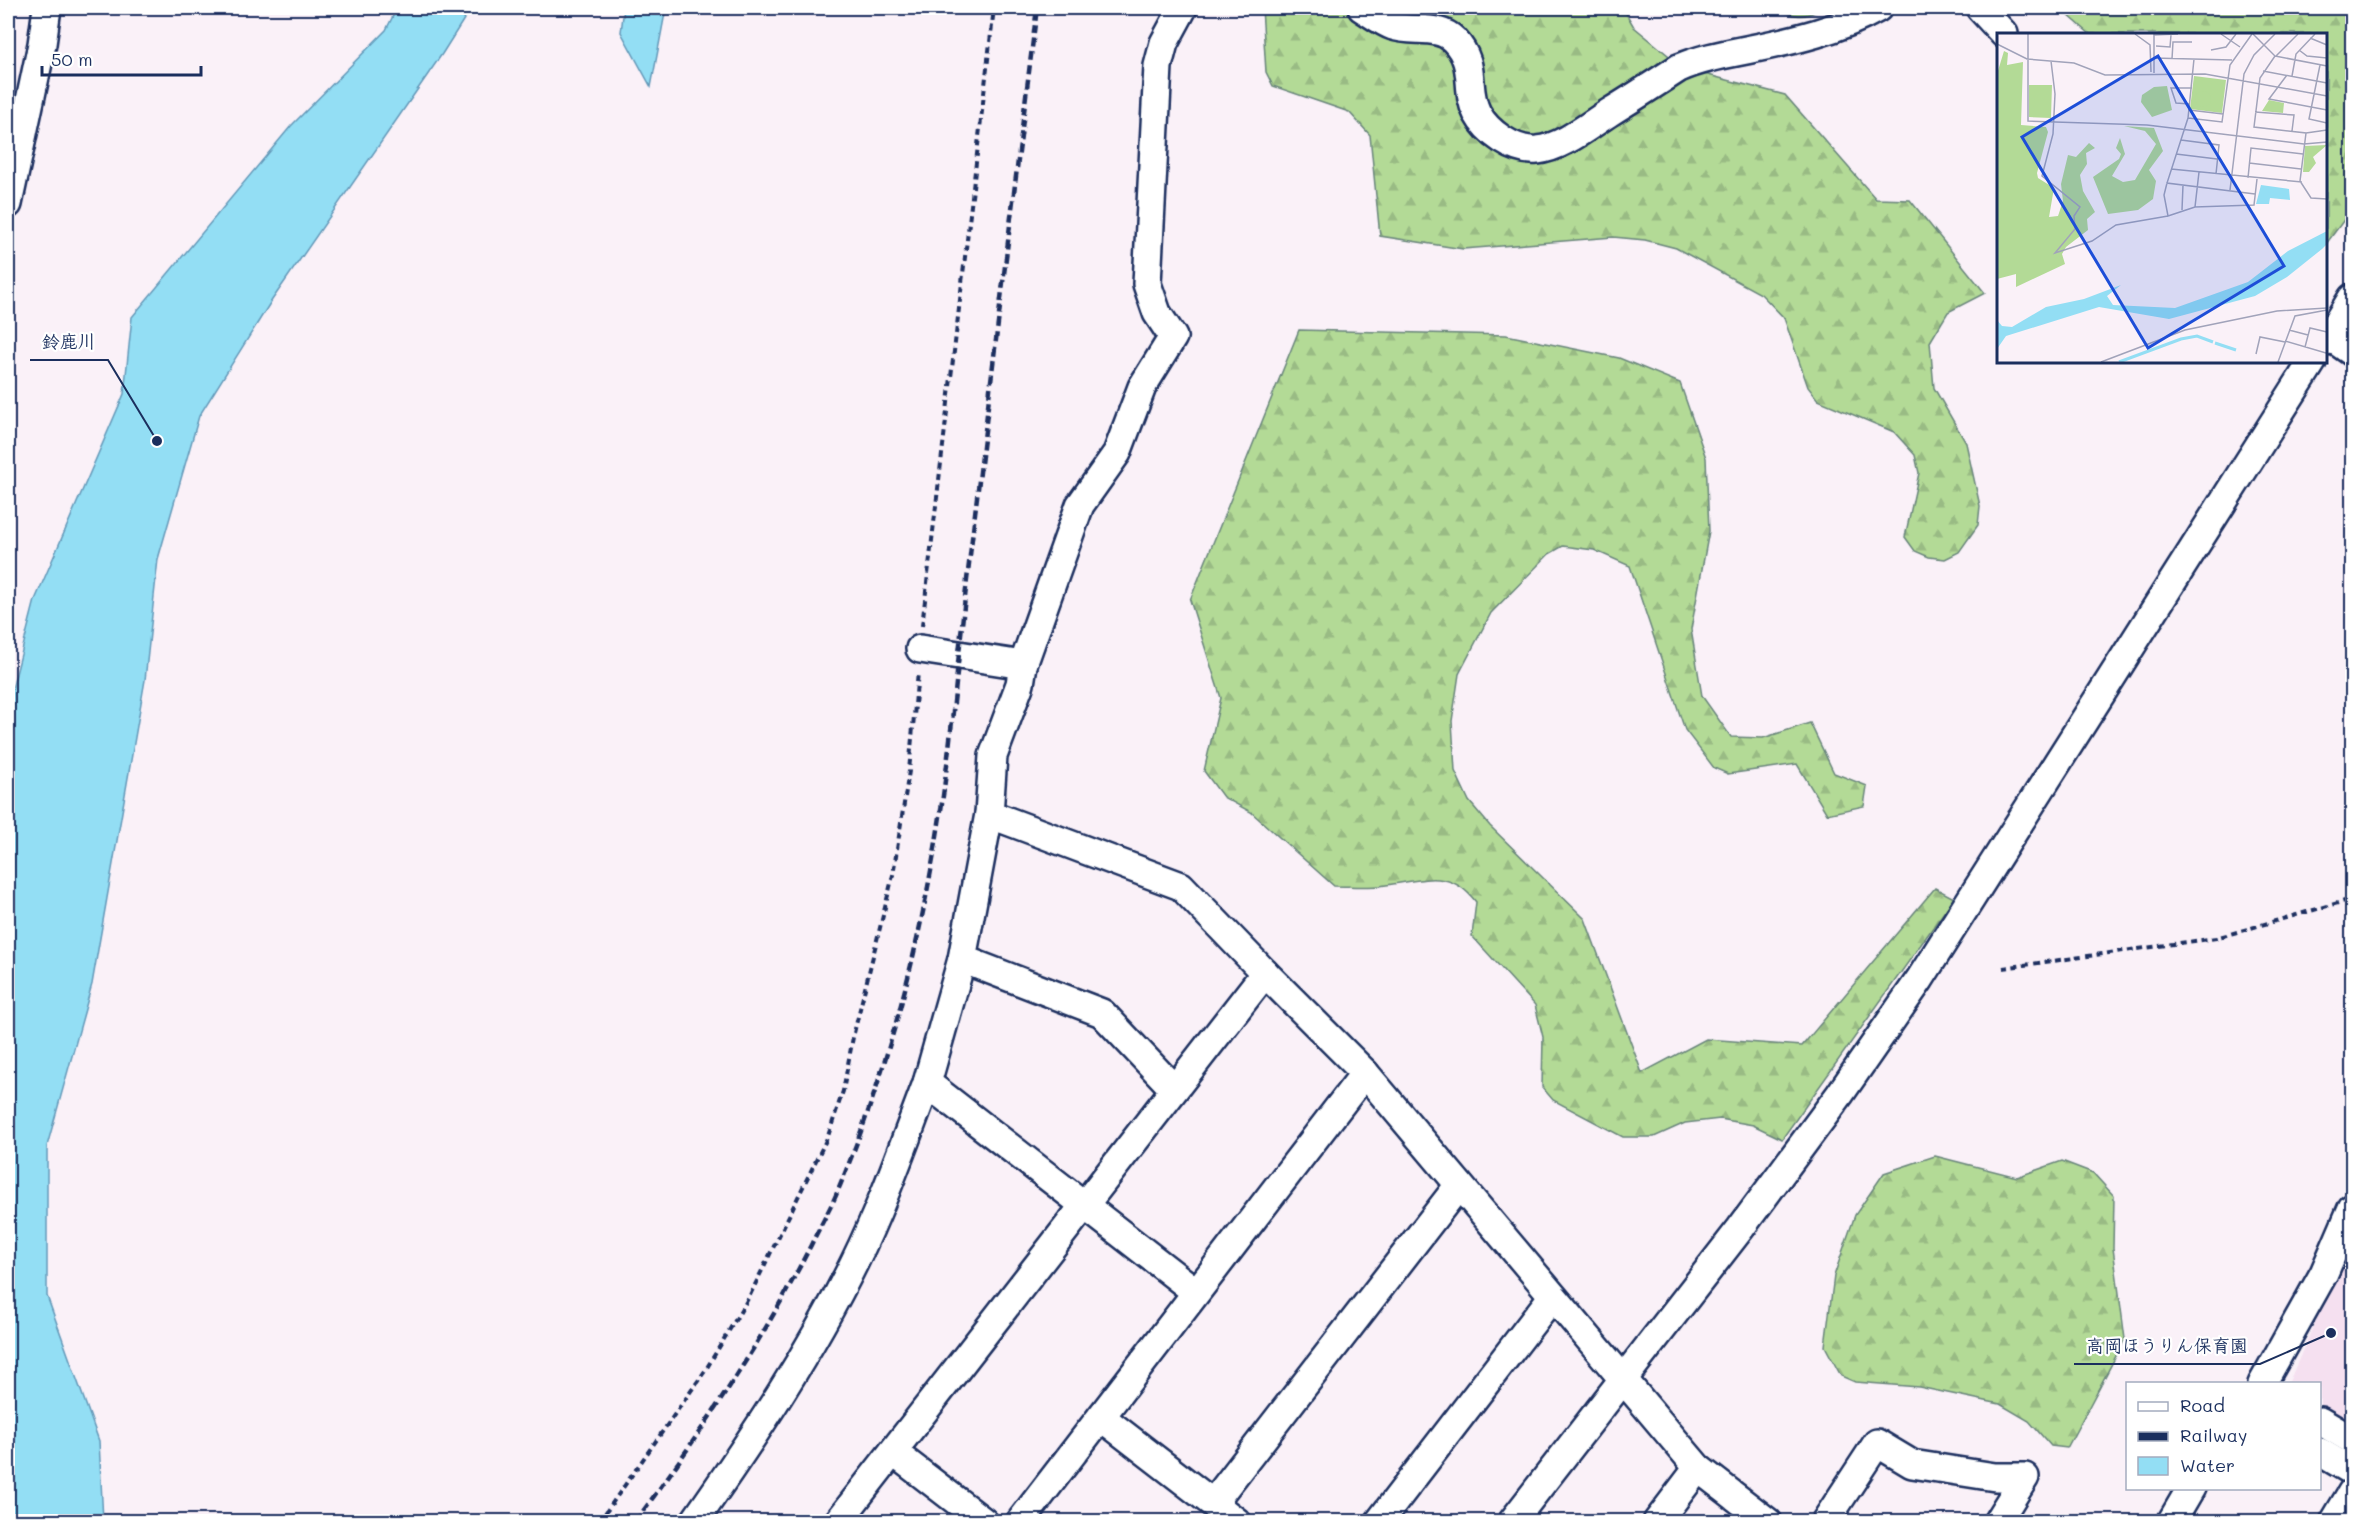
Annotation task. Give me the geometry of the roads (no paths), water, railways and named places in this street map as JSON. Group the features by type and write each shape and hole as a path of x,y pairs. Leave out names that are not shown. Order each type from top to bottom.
{"street":[{"path":"8,204 42,44 47,8"},
{"path":"694,1521 743,1453 781,1394 855,1261 888,1187 927,1083 962,959 989,814 993,756 1020,684 1023,665 1080,505 1117,453 1142,387 1173,337 1157,313 1147,284 1158,66 1164,43 1183,8"},
{"path":"1362,8 1392,26 1441,32 1453,38 1468,62 1472,80 1471,93 1476,112 1486,127 1512,143 1537,150 1568,140 1679,68 1697,61 1777,44 1845,25 1878,8"},
{"path":"1980,8 2003,33"},
{"path":"2327,336 2352,298"},
{"path":"2327,338 2352,352"},
{"path":"1512,1521 1790,1162 1920,979 2311,363"},
{"path":"920,649 1023,665"},
{"path":"989,814 1181,886 1365,1073 1698,1468 1762,1520"},
{"path":"962,959 1102,1013 1174,1089"},
{"path":"838,1521 1265,973"},
{"path":"1020,1521 1365,1073"},
{"path":"927,1083 1196,1293"},
{"path":"1213,1503 1459,1185"},
{"path":"2263,1382 2324,1273 2352,1208"},
{"path":"1379,1521 1552,1297"},
{"path":"1101,1417 1237,1521"},
{"path":"2321,1422 2352,1440"},
{"path":"1825,1521 1877,1443 1912,1464 1995,1477 2025,1477 1997,1521"},
{"path":"893,1452 984,1521"},
{"path":"2321,1453 2352,1471"},
{"path":"1657,1521 1698,1468"},
{"path":"2171,1521 2190,1490"},
{"path":"2334,1521 2352,1492"}],"water":[{"path":"397,8 471,8 442,54 272,300 199,416 158,559 145,680 92,984 47,1146 47,1296 99,1441 103,1521 8,1521 8,705 35,600 124,394 132,317 291,126 386,30"},
{"path":"624,8 666,8 651,87 621,32"}],"railway":[{"path":"635,1522 751,1353 811,1245 836,1195 857,1142 902,1002 924,906 945,781 967,580 1037,8"}],"place":[{"name":"鈴鹿川","path":"157,441"},
{"name":"高岡ほうりん保育園","path":"2331,1333"}]}
